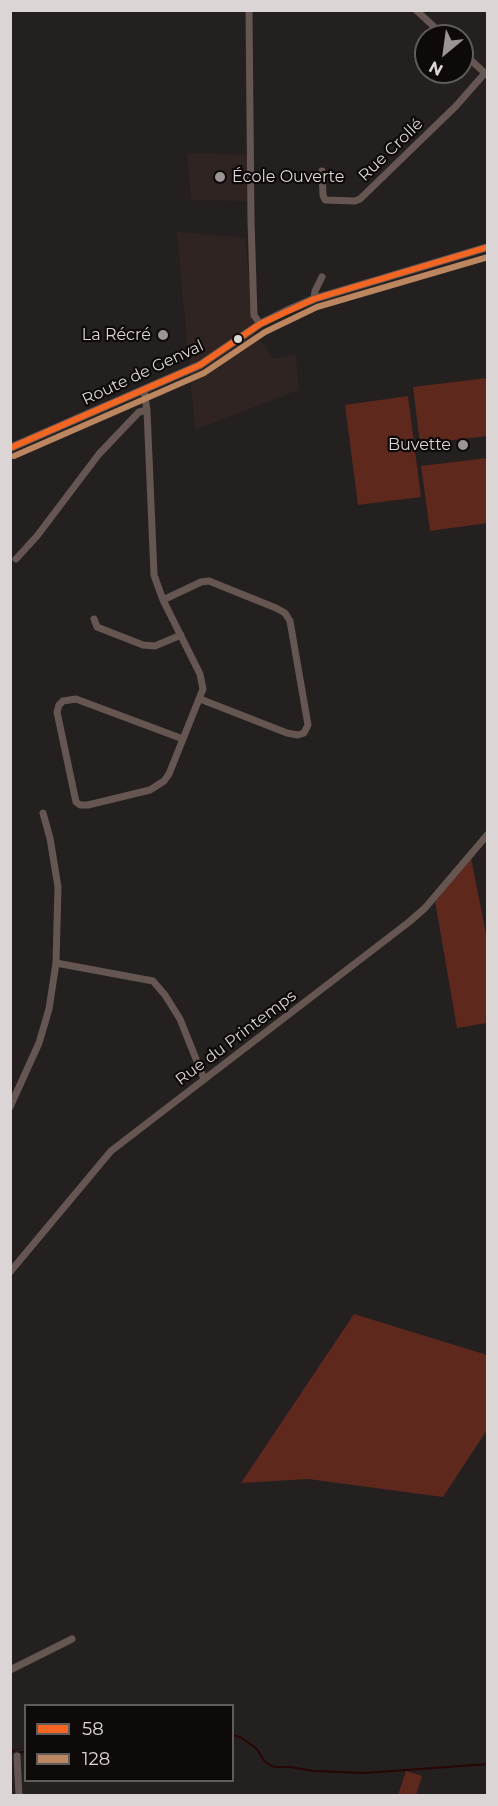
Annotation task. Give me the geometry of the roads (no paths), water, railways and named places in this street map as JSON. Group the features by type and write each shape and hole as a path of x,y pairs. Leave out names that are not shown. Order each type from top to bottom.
{"main road":[{"name":"Route de Genval","path":"10,448 201,365 260,324 286,311 314,300 488,247"}],"street":[{"path":"249,10 254,315 260,324"},
{"path":"416,10 431,24"},
{"path":"474,62 486,72"},
{"name":"Rue Crollé","path":"322,171 325,200 360,199 456,106 486,72"},
{"path":"314,300 321,278"},
{"path":"144,390 147,410 154,575 163,600 203,683 200,699 169,774 156,787 88,805 80,805 76,802 57,712 63,701 76,699 183,739"},
{"path":"16,559 37,536 99,454 139,412 147,410"},
{"path":"163,600 201,582 209,581 276,608 285,613 290,621 308,725 304,733 298,735 287,733 200,699"},
{"path":"94,619 97,627 143,645 155,646 181,635"},
{"path":"10,1107 39,1043 49,1009 56,963 58,887 50,838 42,813"},
{"name":"Rue du Printemps","path":"10,1272 111,1151 409,922 425,908 488,834"},
{"path":"56,963 153,981 165,994 180,1019 204,1078"},
{"path":"10,1670 72,1639"},
{"path":"17,1756 20,1796"}],"waterway":[{"path":"234,1736 256,1748 265,1762 274,1767 364,1773 488,1764"},
{"path":"10,1750 14,1751"}],"place":[{"name":"École Ouverte","path":"220,177"},
{"name":"La Récré","path":"163,335"},
{"name":"Buvette","path":"463,445"}]}
